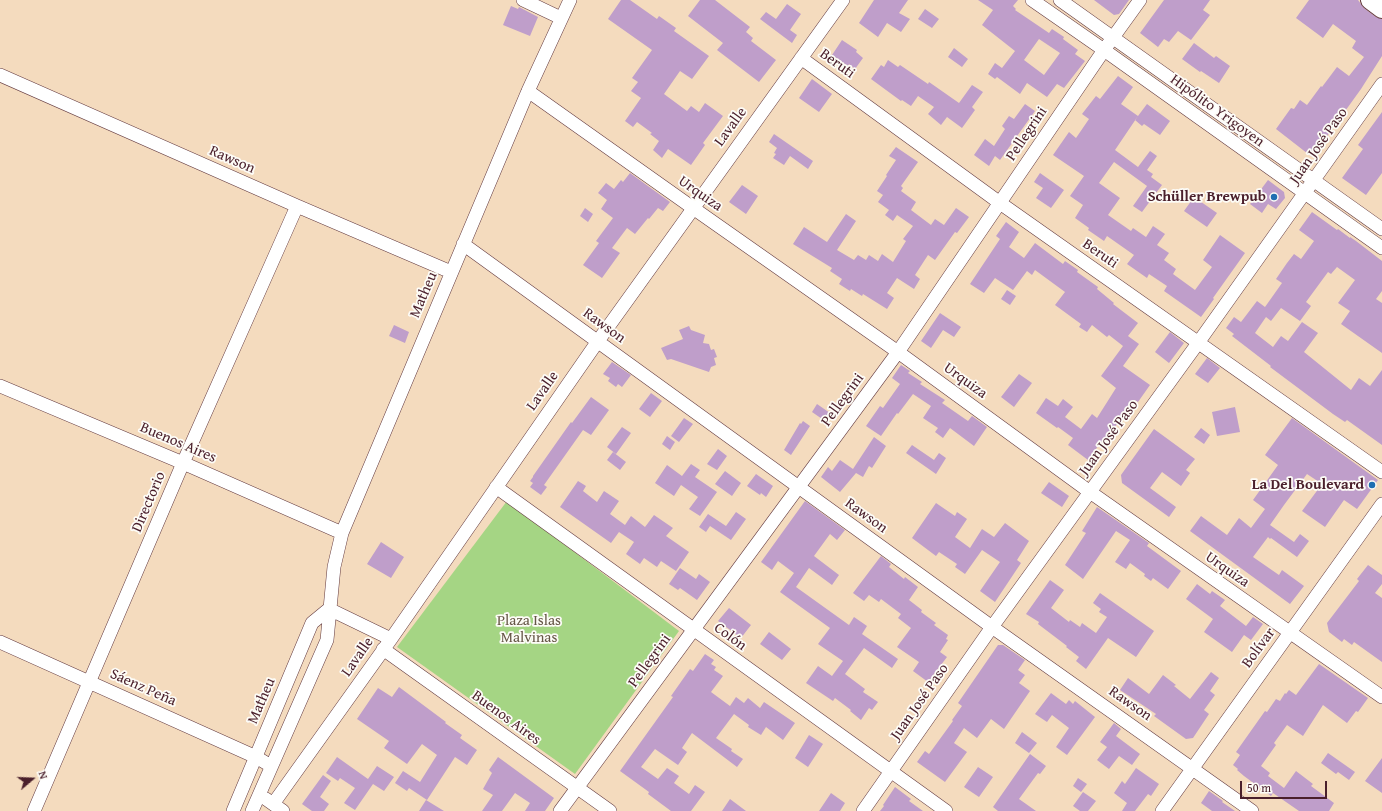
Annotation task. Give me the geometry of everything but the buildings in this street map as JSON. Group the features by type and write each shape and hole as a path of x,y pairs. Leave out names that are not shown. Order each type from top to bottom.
{"main road":[{"path":"1370,0 1382,9"}],"street":[{"path":"523,0 561,18"},
{"name":"Matheu","path":"252,811 327,640 334,567 342,533 528,91 570,0"},
{"name":"Lavalle","path":"278,808 387,644 598,341 692,208 843,0"},
{"name":"Hipólito Yrigoyen","path":"1032,0 1382,248"},
{"name":"Hipólito Yrigoyen","path":"1060,0 1382,229"},
{"name":"Pellegrini","path":"560,811 898,352 1104,50 1140,0"},
{"name":"Beruti","path":"801,58 1000,203 1382,472"},
{"name":"Rawson","path":"0,75 451,272"},
{"name":"Juan José Paso","path":"863,811 992,627 1198,343 1382,84"},
{"name":"Urquiza","path":"528,91 898,352 1090,492 1382,698"},
{"name":"Directorio","path":"34,811 183,463 297,206"},
{"name":"Rawson","path":"463,244 992,627 1252,811"},
{"name":"Buenos Aires","path":"0,386 183,463 342,533"},
{"name":"Colón","path":"496,487 946,811"},
{"name":"Bolívar","path":"1162,811 1382,504"},
{"name":"Matheu","path":"234,811 312,624 329,609"},
{"name":"Buenos Aires","path":"329,609 387,644 576,788 610,811"},
{"name":"Sáenz Peña","path":"0,642 256,757 271,766"},
{"path":"243,788 259,794 278,808"}],"green space":[{"name":"Plaza Islas Malvinas","path":"507,501 679,631 575,774 397,647"}],"place":[{"name":"Schüller Brewpub","path":"1274,197"},
{"name":"La Del Boulevard","path":"1372,485"}]}
